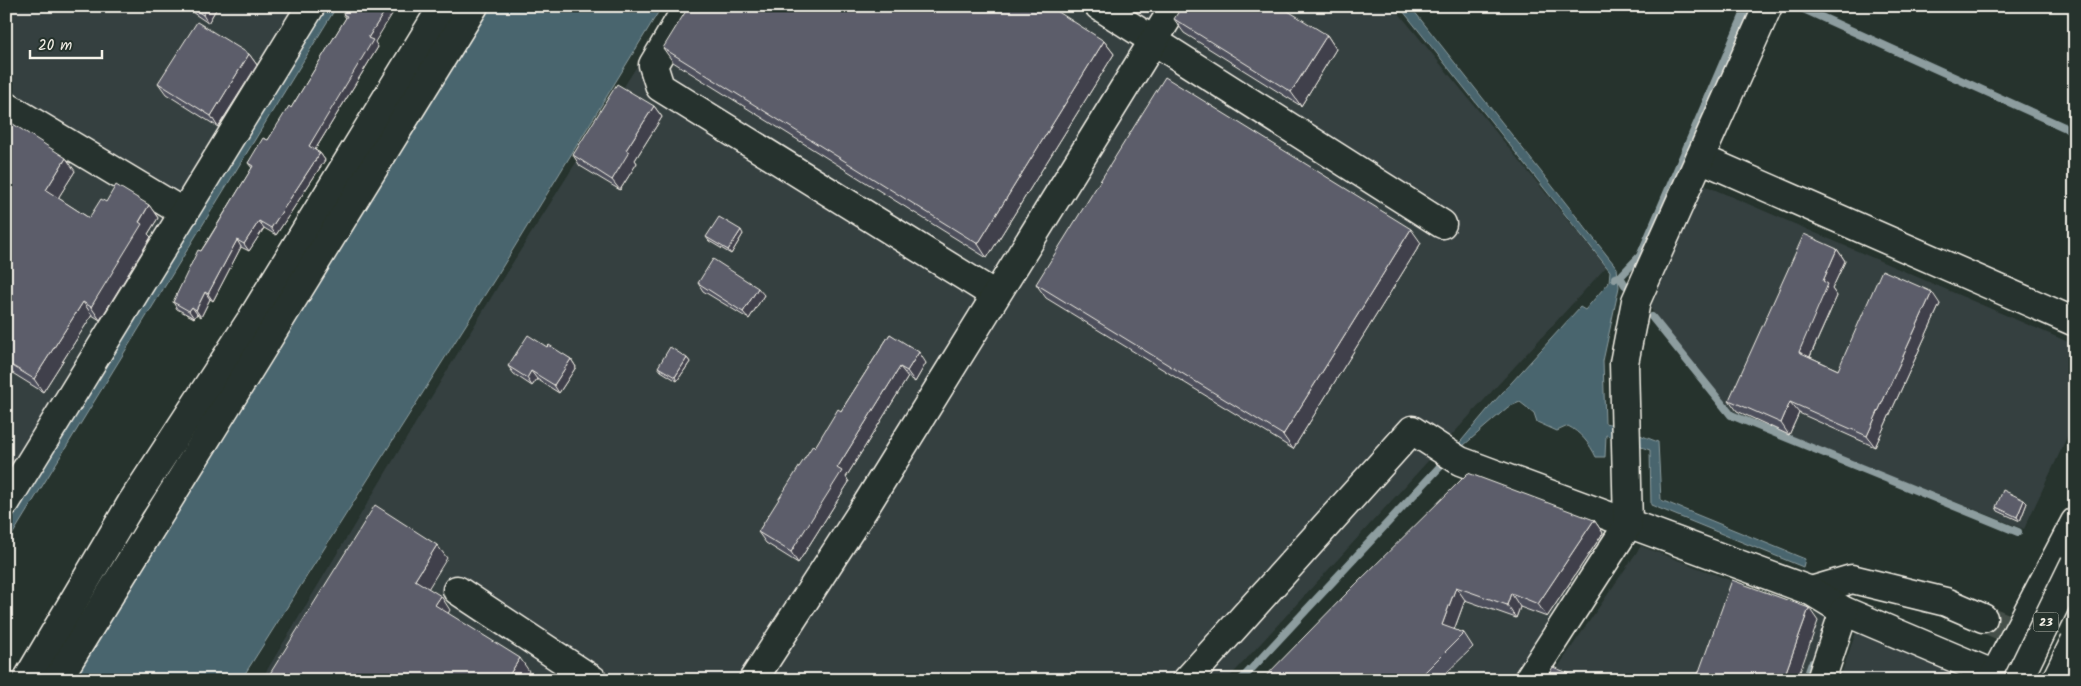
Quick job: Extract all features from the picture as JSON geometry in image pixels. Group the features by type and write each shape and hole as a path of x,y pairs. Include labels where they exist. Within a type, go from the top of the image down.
{"main road":[{"path":"6,502 311,6"},
{"path":"27,680 131,504 251,320 443,6"},
{"path":"56,680 474,6"},
{"path":"688,6 652,65 660,88 995,295"},
{"path":"1099,6 1442,224"},
{"path":"753,680 867,504 1175,6"},
{"path":"1528,680 1628,525 1624,363 1636,301 1768,6"},
{"path":"6,106 184,213"},
{"path":"1700,158 2075,322"},
{"path":"1187,680 1412,430 1449,454 1628,525 1811,591 1844,611 2002,678 2075,522"},
{"name":"23","path":"2002,678 2075,563"},
{"path":"1811,591 1852,579 1946,602 1983,618"},
{"path":"456,590 593,680"},
{"path":"1820,680 1844,611"},
{"name":"23","path":"2056,680 2075,641"}],"shaded area":[{"path":"6,6 297,6 179,197 6,98"},
{"path":"675,6 1393,6 1606,267 1227,680 261,680 503,278"},
{"path":"6,118 163,212 164,222 6,477"},
{"path":"1704,185 2075,345 2075,420 2024,529 1732,413 1650,308"},
{"path":"1472,478 1611,534 1511,680 1275,680"},
{"path":"1641,546 1832,619 1811,680 1549,680"},
{"path":"1856,632 1960,675 1958,680 1839,680"}],"water":[{"path":"325,6 337,6 6,545 6,529"},
{"path":"486,6 662,6 498,274 241,680 73,680"},
{"path":"1399,6 1410,6 1617,268 1619,287 1603,361 1605,423 1658,442 1661,500 1805,559 1803,567 1651,505 1650,450 1606,435 1605,457 1596,457 1588,443 1577,432 1568,426 1557,431 1537,422 1534,413 1520,402 1508,407 1441,465 1493,403 1580,307 1585,310 1609,282 1610,271"}],"building":[{"path":"189,6 208,6 203,15"},
{"path":"347,6 388,6 368,38 373,40 309,146 320,153 271,228 259,221 244,244 237,240 208,294 205,292 196,310 192,307 189,311 173,302 198,250 201,251 207,242 253,166 248,163 263,138 268,140 289,106 291,108 347,16 343,14"},
{"path":"689,6 1049,6 1104,41 978,244 663,48"},
{"path":"1182,6 1280,6 1327,35 1291,92 1174,19"},
{"path":"197,22 249,54 211,116 158,83"},
{"path":"1165,77 1411,229 1283,435 1036,284"},
{"path":"617,84 654,106 626,150 629,152 612,180 573,155"},
{"path":"10,122 66,158 46,190 89,218 101,199 106,202 116,185 149,205 139,222 142,224 91,307 83,302 34,379 6,362 6,128"},
{"path":"719,217 741,230 728,250 706,237"},
{"path":"1804,234 1837,249 1823,281 1828,284 1799,352 1838,370 1882,270 1932,292 1867,436 1790,402 1781,423 1729,400"},
{"path":"713,259 758,288 743,312 698,283"},
{"path":"890,334 919,352 907,371 900,367 837,468 842,471 791,552 758,532 813,445 815,447 838,409 841,411"},
{"path":"528,335 547,347 549,345 571,359 554,385 531,371 527,378 508,366"},
{"path":"670,347 687,358 675,377 658,367"},
{"path":"1468,473 1594,520 1538,604 1511,593 1507,605 1456,587 1442,625 1464,633 1417,680 1262,680 1348,592"},
{"path":"2003,490 2024,500 2017,517 1996,507"},
{"path":"375,505 437,545 415,580 441,596 435,605 520,658 506,680 266,680"},
{"path":"1732,580 1809,608 1783,680 1696,680"},
{"path":"1553,667 1585,680 1545,680"}],"waterway":[{"path":"1797,6 2075,132"},
{"path":"1615,278 1620,277 1640,256 1747,7"},
{"path":"1620,277 1625,285"},
{"path":"1652,317 1731,415 2018,532"},
{"path":"1241,680 1448,458"},
{"path":"1806,680 1812,663"}],"tunnel":[{"path":"1983,618 2075,658"}]}
